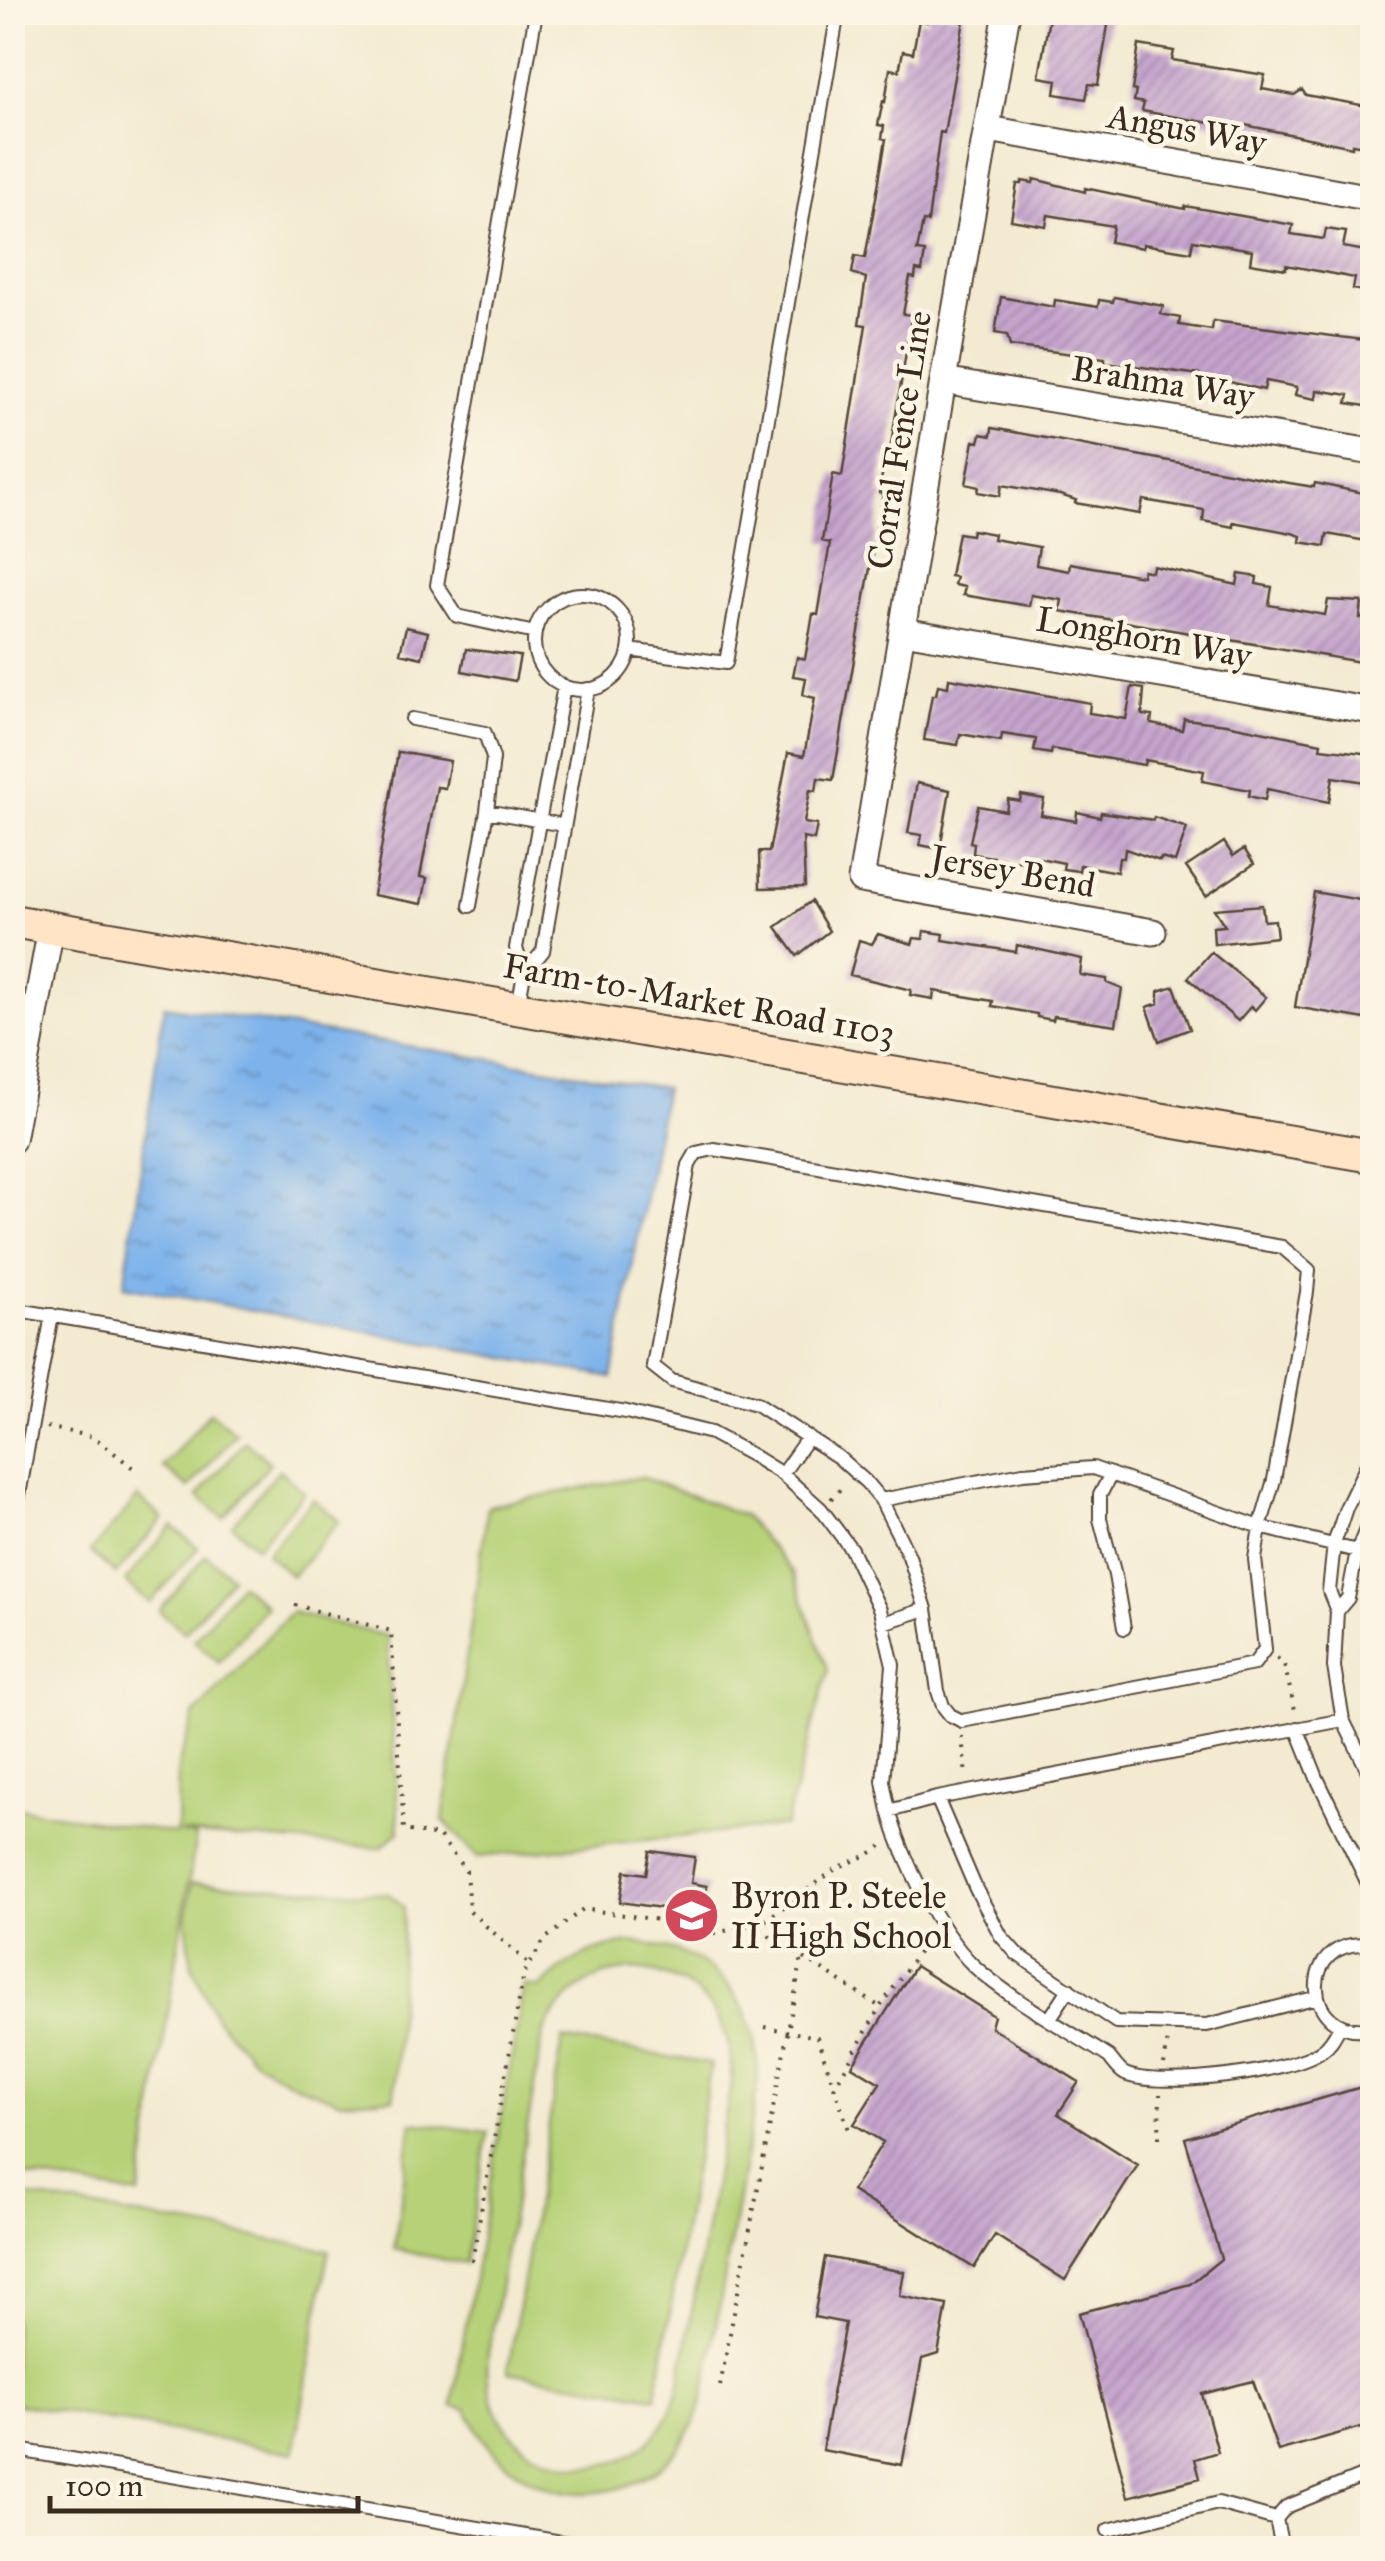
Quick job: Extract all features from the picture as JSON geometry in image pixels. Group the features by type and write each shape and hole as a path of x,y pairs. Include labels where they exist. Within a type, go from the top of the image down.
{"main road":[{"name":"Farm-to-Market Road 1103","path":"12,921 1372,1156"}],"street":[{"name":"Corral Fence Line","path":"861,880 942,380 1007,12"},
{"name":"Angus Way","path":"989,129 1372,198"},
{"name":"Brahma Way","path":"942,380 1372,452"},
{"name":"Longhorn Way","path":"903,630 1372,712"},
{"name":"Jersey Bend","path":"861,880 1153,932"},
{"path":"12,1140 50,928"}],"lane":[{"path":"535,632 457,616 437,585 536,12"},
{"path":"629,650 726,663 838,12"},
{"path":"573,594 590,594 616,608 629,635 629,650 615,676 588,689 564,686 544,672 536,658 535,632 545,611 558,600 573,594"},
{"path":"524,974 516,948 564,686"},
{"path":"517,1008 524,974 543,950 588,689"},
{"path":"412,719 485,733 493,758 470,906"},
{"path":"487,811 563,825"},
{"path":"714,1149 1282,1247 1309,1270 1274,1480 1255,1559 1265,1649 1254,1664 962,1721 950,1716 938,1691 926,1609 910,1556 882,1500 854,1472 756,1404 672,1381 653,1366 689,1166 696,1153 714,1149"},
{"path":"12,1309 626,1412 711,1433 782,1474 821,1509 850,1549 880,1610 894,1664 883,1781 896,1836 944,1927 973,1964 1109,2057 1123,2073 1160,2082 1270,2070 1320,2052 1340,2026"},
{"path":"12,1533 52,1315"},
{"path":"782,1474 808,1437"},
{"path":"1372,1454 1334,1544 1329,1591 1337,1611 1334,1667 1343,1720 1372,1780"},
{"path":"882,1500 1023,1472 1093,1468 1260,1527 1357,1551"},
{"path":"1111,1474 1100,1495 1100,1519 1116,1575 1124,1628"},
{"path":"1337,1611 1348,1598 1357,1551 1372,1515"},
{"path":"883,1623 926,1609"},
{"path":"889,1811 937,1798 1343,1720"},
{"path":"1298,1728 1317,1778 1372,1892"},
{"path":"937,1798 1001,1936 1017,1954 1116,2022 1207,2025 1318,1998"},
{"path":"1372,1944 1357,1943 1331,1953 1317,1977 1318,1998 1328,2016 1340,2026 1354,2030 1372,2028"},
{"path":"1050,2018 1069,1989"},
{"path":"12,2449 598,2548"},
{"path":"1276,2519 1286,2507 1372,2472"},
{"path":"1108,2530 1218,2503 1276,2519"},
{"path":"1276,2519 1282,2548"}],"path":[{"path":"32,1424 94,1437 137,1471"},
{"path":"821,1509 854,1472"},
{"path":"296,1605 391,1632 404,1830 439,1836 466,1871 468,1911 530,1964"},
{"path":"962,1721 962,1752 969,1792"},
{"path":"472,2262 524,1972 545,1939 582,1910 716,1932 763,1922 837,1868 870,1854 896,1836"},
{"path":"750,1924 880,2007"},
{"path":"834,2088 880,2007 929,1935 944,1927"},
{"path":"720,2386 802,1957"},
{"path":"765,2027 817,2037 849,2130"}],"green space":[{"path":"210,1412 236,1433 189,1488 163,1467"},
{"path":"245,1441 270,1463 223,1518 198,1496"},
{"path":"279,1470 304,1492 257,1547 232,1525"},
{"path":"641,1477 743,1515 793,1573 828,1670 785,1826 477,1857 443,1820 488,1506"},
{"path":"138,1497 163,1519 116,1574 90,1552"},
{"path":"313,1499 339,1521 292,1576 266,1554"},
{"path":"172,1526 198,1548 150,1603 125,1582"},
{"path":"206,1555 232,1577 185,1632 159,1611"},
{"path":"240,1584 266,1606 219,1662 194,1640"},
{"path":"291,1612 387,1636 399,1831 381,1848 180,1833 196,1837 139,2195 13,2174 13,1807 177,1834 178,1766 195,1714"},
{"path":"192,1883 388,1894 404,1907 394,2098 340,2101 292,2083 254,2060 216,2019 192,1966 186,1920"},
{"path":"622,1944 665,1948 690,1957 730,1988 752,2032 757,2087 705,2391 688,2433 662,2465 630,2484 594,2493 556,2489 521,2474 490,2448 467,2409 452,2406 524,1985 540,1988 584,1955","holes":["636,1969 658,1973 695,1991 709,2005 727,2040 731,2061 731,2083 679,2387 661,2427 634,2452 602,2465 567,2465 535,2453 508,2430 491,2397 488,2354 543,2035 559,2008 592,1980"]},
{"path":"563,2039 711,2064 656,2397 508,2372"},
{"path":"412,2122 488,2132 465,2264 394,2249"},
{"path":"13,2194 329,2250 294,2453 13,2403"}],"water":[{"path":"164,1006 665,1088 612,1378 124,1286"}],"building":[{"path":"929,12 965,15 944,133 940,132 928,222 923,221 917,251 925,252 922,271 916,270 915,278 910,277 903,314 912,315 833,780 818,778 816,791 810,790 804,823 817,825 814,840 803,838 805,887 760,888 759,852 769,852 788,753 804,756 815,698 803,695 806,678 793,676 797,657 805,659 813,614 818,615 830,543 822,541 833,474 842,476 866,325 859,324 866,278 852,273 855,256 865,258 876,198 886,139 882,138 884,126 878,125 890,69 899,71 903,51 913,53 919,20 927,22"},
{"path":"1050,12 1109,19 1098,85 1089,84 1086,99 1055,94 1057,80 1039,77"},
{"path":"1139,45 1174,51 1172,60 1265,75 1262,89 1294,95 1302,90 1306,95 1372,107 1372,147 1352,147 1245,125 1244,129 1142,111 1144,103 1134,101 1136,91 1132,90"},
{"path":"1034,179 1085,192 1085,188 1185,209 1293,225 1291,234 1324,239 1326,229 1346,232 1343,247 1372,252 1372,293 1353,289 1355,278 1286,265 1286,269 1250,263 1252,250 1193,240 1191,252 1143,244 1143,248 1110,242 1113,226 1048,215 1046,226 1011,220 1017,184 1033,183"},
{"path":"1001,297 1054,307 1055,300 1098,307 1099,300 1113,302 1114,297 1163,306 1161,314 1180,318 1179,325 1212,330 1213,321 1372,341 1366,406 1347,403 1349,395 1317,390 1316,399 1295,395 1297,387 1266,381 1264,390 1200,375 1105,362 1105,358 1010,346 1007,335 995,333"},
{"path":"992,428 1372,495 1372,542 1327,534 1325,546 1300,542 1301,536 1292,533 1233,522 1233,527 1203,521 1204,510 1143,500 1140,514 1002,485 1000,496 978,492 979,487 966,484 974,441 979,442 981,434 991,436"},
{"path":"972,530 994,534 993,539 1039,547 1036,565 1069,571 1070,563 1142,576 1143,570 1152,572 1153,566 1237,585 1239,574 1257,577 1256,584 1272,587 1269,605 1325,615 1328,600 1362,602 1360,618 1372,620 1372,664 1060,611 1062,600 1031,595 1029,606 963,595 965,587 954,585 956,577 950,576 958,533 971,535"},
{"path":"406,627 428,632 422,658 400,653"},
{"path":"466,649 520,656 515,681 462,671"},
{"path":"949,678 1090,703 1089,713 1126,719 1132,687 1144,689 1142,715 1152,716 1151,724 1182,730 1184,719 1226,724 1321,743 1320,748 1372,754 1372,783 1333,777 1329,802 1267,789 1265,800 1249,796 1250,790 1202,781 1204,771 1052,749 1051,754 1034,751 1036,739 1002,734 1001,741 960,734 958,745 924,740 932,695 936,695 938,685 948,687"},
{"path":"398,752 450,761 445,788 437,787 420,877 427,878 422,904 373,895"},
{"path":"917,783 950,790 940,849 920,845 922,835 908,833"},
{"path":"1021,795 1044,799 1041,815 1076,821 1077,812 1100,817 1101,812 1153,820 1154,817 1187,828 1175,862 1125,849 1117,872 1080,865 1079,871 1063,869 1064,863 1034,857 1032,863 973,854 974,843 970,842 978,806 1006,811 1008,799 1020,801"},
{"path":"1224,842 1233,856 1244,849 1254,864 1206,896 1186,867"},
{"path":"1314,892 1372,902 1371,1020 1295,1007"},
{"path":"811,901 829,931 797,956 776,927"},
{"path":"1262,905 1264,921 1275,920 1277,937 1214,944 1213,927 1225,926 1214,909"},
{"path":"924,931 944,934 943,940 1016,952 1017,945 1082,959 1080,975 1107,979 1107,983 1122,989 1116,1025 1054,1016 1053,1020 992,1006 993,1001 934,991 933,999 910,995 911,990 850,975 859,940 872,944 878,934 912,944 914,938 923,939"},
{"path":"1211,952 1266,997 1238,1021 1188,978"},
{"path":"1174,986 1190,1029 1159,1041 1147,1007 1159,1003 1159,991"},
{"path":"650,1851 695,1857 691,1883 707,1886 703,1914 620,1902 625,1871 646,1874"},
{"path":"915,1966 994,2016 991,2027 1079,2082 1058,2114 1138,2165 1065,2280 995,2235 974,2268 852,2191 883,2142 854,2124 880,2083 852,2066"},
{"path":"1372,2084 1372,2424 1278,2451 1253,2381 1202,2394 1218,2452 1195,2459 1200,2478 1128,2497 1079,2313 1190,2284 1221,2259 1185,2138"},
{"path":"825,2257 904,2272 900,2296 947,2305 938,2354 922,2359 902,2465 822,2450 845,2323 814,2317"}],"place":[{"name":"Byron P. Steele II High School","path":"692,1916"}]}
